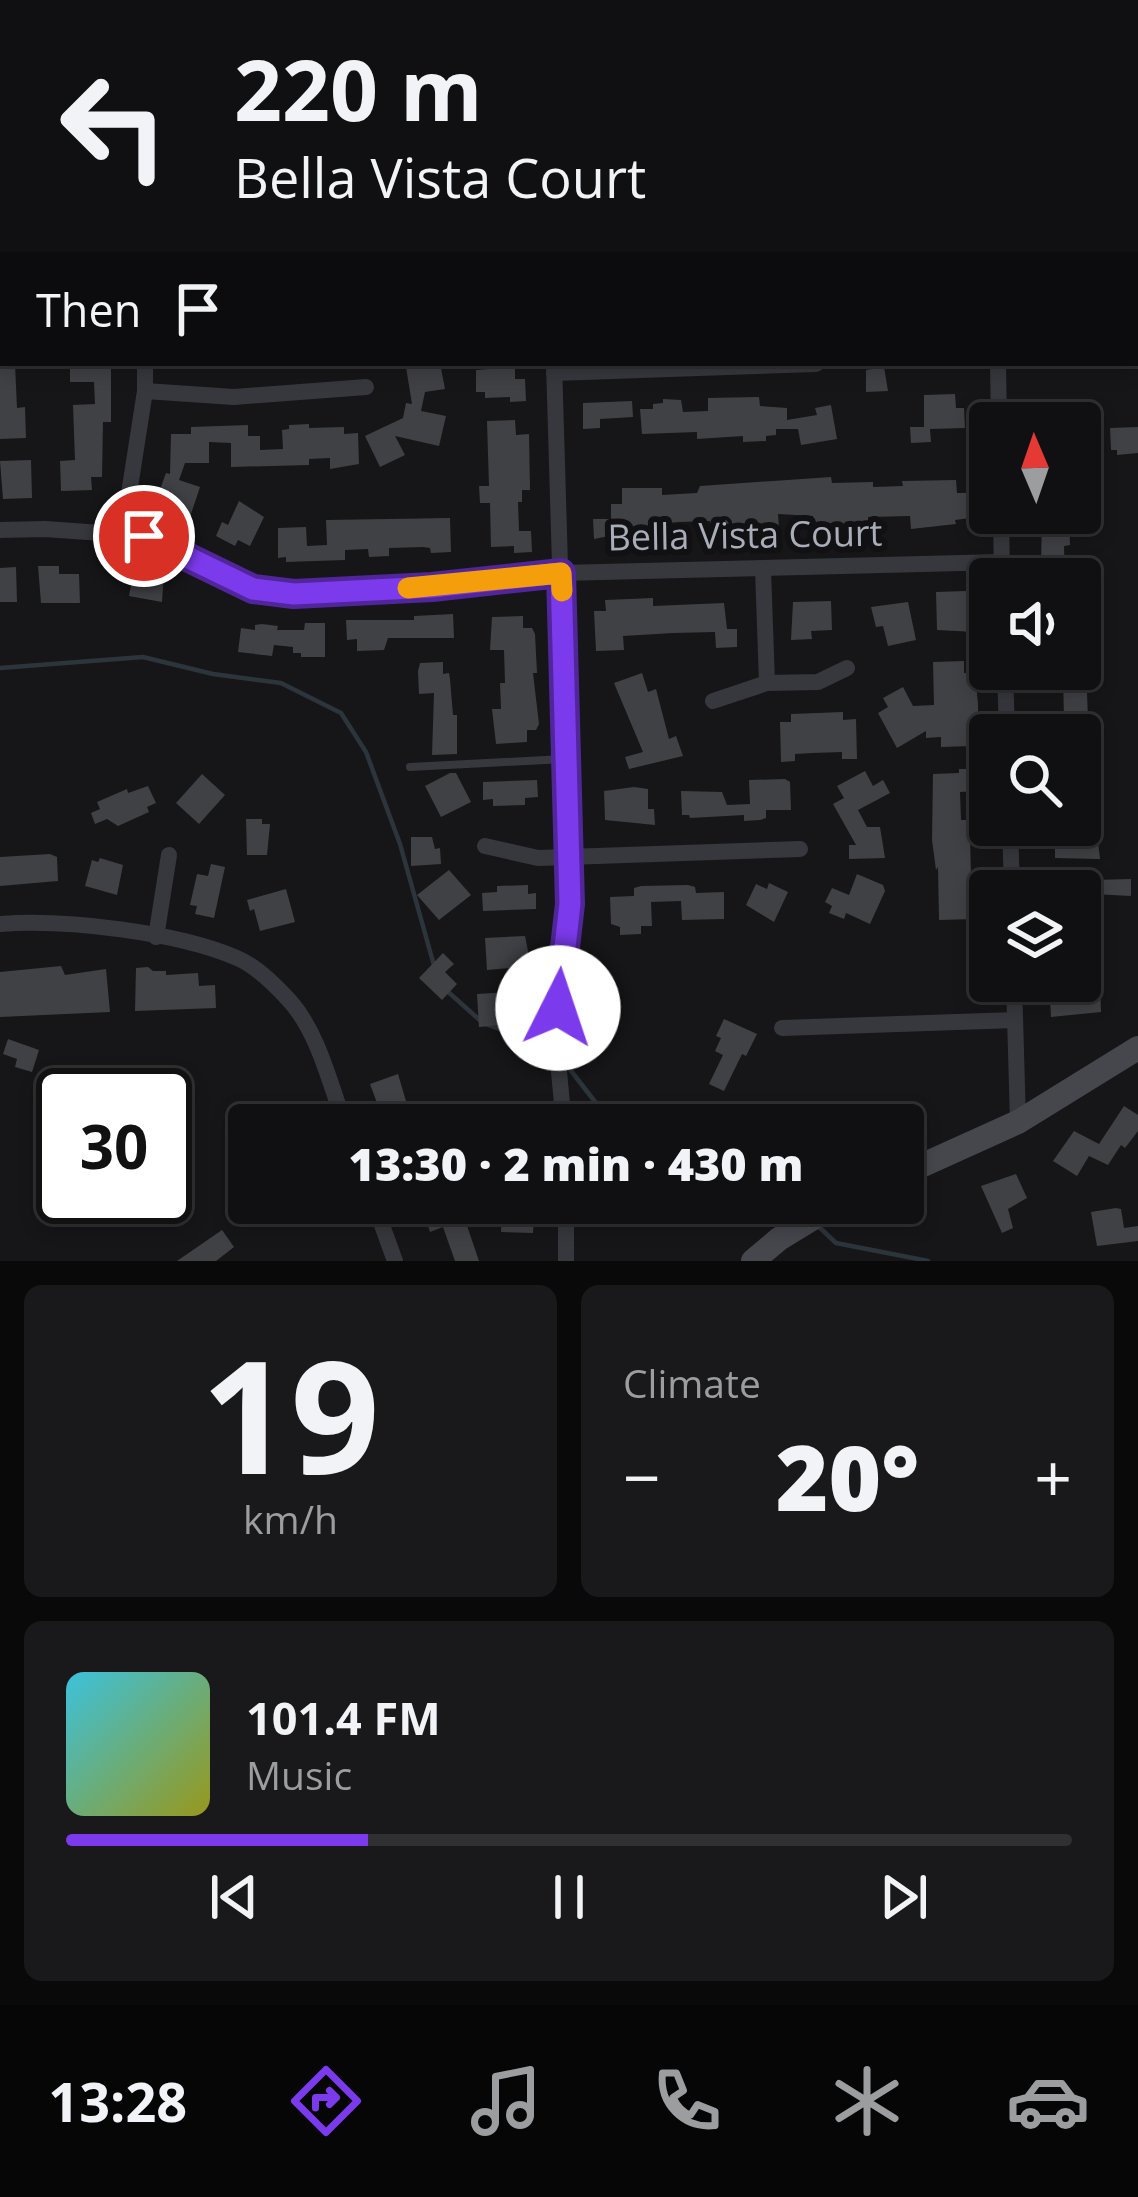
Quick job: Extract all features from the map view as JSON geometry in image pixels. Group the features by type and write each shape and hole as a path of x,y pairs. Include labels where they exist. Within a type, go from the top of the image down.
{"main road":[{"path":"924,1165 1018,1122 1138,1048"},
{"path":"753,1261 801,1224"}],"street":[{"path":"123,532 145,366"},
{"path":"563,1104 558,1008 570,904 554,368 685,366"},
{"path":"998,366 999,402"},
{"path":"145,391 234,397 366,387"},
{"name":"Bella Vista Court","path":"0,530 144,536 253,589 294,594 432,587 561,573 969,570"},
{"path":"763,569 767,683"},
{"path":"713,700 767,683 818,682 847,668"},
{"path":"485,846 538,858 800,849"},
{"path":"156,937 169,855"},
{"path":"0,924 30,922 156,937 194,943 243,960 290,1000 316,1046 337,1104"},
{"path":"1015,1002 1018,1122"},
{"path":"782,1028 1016,1020"},
{"path":"382,1224 395,1261"},
{"path":"566,1224 566,1261"}],"lane":[{"path":"410,766 567,759"}],"building":[{"path":"0,366 15,366 17,408 25,407 26,438 0,439"},
{"path":"70,366 111,366 111,422 103,422 102,477 91,477 92,490 61,491 60,461 75,460 73,405 95,404 94,382 70,382"},
{"path":"441,366 445,389 425,392 421,411 446,416 439,446 395,436 405,455 380,467 365,436 403,418 406,403 412,404 406,367"},
{"path":"515,367 515,379 525,379 526,401 485,398 485,392 476,392 476,370"},
{"path":"884,367 888,391 866,392 866,370"},
{"path":"955,394 956,408 964,408 965,428 930,429 931,442 911,443 910,427 924,427 924,395"},
{"path":"759,397 760,406 787,408 787,420 817,415 815,408 831,405 837,439 801,445 798,429 776,429 776,435 766,436 766,441 743,442 743,436 697,439 697,432 642,434 640,409 653,409 663,399 681,400 683,412 708,411 708,398"},
{"path":"632,401 633,417 600,419 600,428 583,429 583,403"},
{"path":"515,420 516,435 529,434 530,490 522,490 522,502 518,502 519,531 531,531 532,552 514,553 514,546 491,547 490,503 480,503 479,486 489,486 487,421"},
{"path":"309,424 309,428 344,427 344,434 358,433 359,464 330,469 330,458 309,459 309,465 231,467 231,443 209,442 209,463 185,463 179,480 200,487 188,523 161,515 167,495 159,492 166,473 170,474 171,434 191,434 191,427 248,425 248,436 260,436 260,450 283,449 282,430"},
{"path":"1138,427 1138,453 1117,455 1117,450 1111,450 1110,428"},
{"path":"31,460 32,498 3,499 0,461"},
{"path":"831,477 832,483 873,482 873,487 956,480 957,493 969,493 969,518 911,529 910,516 868,517 868,530 813,531 813,516 778,514 779,529 730,526 730,534 710,535 710,521 679,522 667,523 667,536 594,539 593,519 611,519 611,504 622,504 622,488 662,488 662,495 697,493 700,486"},
{"path":"239,501 264,517 250,546 238,540 235,546 216,536 222,522 228,525"},
{"path":"450,518 451,552 389,548 389,556 369,557 368,549 345,550 345,560 286,562 286,557 278,558 278,528 306,527 307,546 327,545 326,520"},
{"path":"1042,534 1070,534 1064,558 1041,558"},
{"path":"38,566 59,566 59,574 79,574 80,603 41,603"},
{"path":"16,567 17,602 0,602 0,568"},
{"path":"134,568 164,573 162,602 129,596"},
{"path":"966,591 969,632 937,630 936,592"},
{"path":"653,598 653,606 724,603 727,629 737,629 737,647 716,648 715,632 673,633 623,636 624,650 596,651 594,611 606,611 605,600"},
{"path":"831,601 832,630 811,631 812,639 791,640 793,602"},
{"path":"908,602 916,640 888,646 871,607"},
{"path":"453,614 454,638 388,638 384,650 357,651 357,639 347,640 346,620 414,620 414,616"},
{"path":"523,616 523,628 532,628 535,634 537,673 533,673 539,724 536,730 527,730 527,742 496,744 492,709 501,709 504,650 490,650 492,617"},
{"path":"305,623 325,623 325,657 301,657 293,653 293,647 274,645 272,656 238,652 241,628 255,630 255,625 262,624 278,626 277,630 304,630"},
{"path":"964,661 969,690 977,690 978,714 969,714 969,746 941,747 941,737 926,738 926,731 897,748 878,713 888,707 883,698 903,687 913,706 934,705 933,662"},
{"path":"443,662 443,674 449,673 453,715 457,715 457,754 432,755 434,693 419,694 418,671 420,663"},
{"path":"642,673 648,692 656,689 669,739 676,736 683,756 629,769 625,757 643,752 614,683"},
{"path":"1063,690 1092,690 1087,692 1088,714 1064,714"},
{"path":"843,712 843,720 856,719 857,759 842,759 842,752 813,753 795,754 795,761 781,762 780,722 791,722 791,714"},
{"path":"959,769 969,769 969,791 960,792 961,820 969,820 969,919 939,920 938,867 936,870 932,840 933,774 959,773"},
{"path":"865,771 873,786 883,780 890,793 858,810 867,827 880,827 885,858 849,859 849,845 856,845 833,804 844,798 837,786"},
{"path":"456,773 471,802 441,817 425,786"},
{"path":"202,774 225,795 199,824 176,803"},
{"path":"537,780 538,797 525,798 525,805 493,806 493,799 483,800 483,782"},
{"path":"749,780 790,782 791,810 766,810 766,818 744,821 744,815 682,815 681,791 722,792 727,805 750,804"},
{"path":"148,786 156,803 147,807 149,812 118,826 107,819 95,824 91,813 100,809 97,802"},
{"path":"648,789 648,809 654,809 655,825 605,820 604,791"},
{"path":"246,819 270,824 267,855 247,855"},
{"path":"411,837 432,837 435,849 440,848 441,864 411,866"},
{"path":"1055,846 1099,846 1100,859 1055,858"},
{"path":"0,857 57,857 58,881 0,886"},
{"path":"92,860 123,865 117,895 85,886"},
{"path":"211,864 225,867 214,918 195,914 197,906 190,905 197,874 208,876"},
{"path":"449,870 471,895 439,920 417,895"},
{"path":"857,874 883,885 885,891 870,924 846,913 844,919 829,913 832,906 825,902 832,888 849,895"},
{"path":"1131,879 1131,896 1101,894 1101,880"},
{"path":"769,883 788,892 774,922 746,905 756,884 767,889"},
{"path":"528,885 528,894 536,893 536,909 483,911 482,893 497,892 497,886"},
{"path":"688,885 696,893 724,892 724,919 682,920 681,901 651,902 652,926 641,926 641,934 620,935 620,927 611,924 610,897 634,896 634,888 641,886"},
{"path":"286,889 295,922 260,931 247,900"},
{"path":"525,936 531,966 487,970 485,938"},
{"path":"443,953 454,964 445,972 457,984 442,1000 419,978"},
{"path":"61,966 65,975 106,969 110,1012 0,1017 0,972"},
{"path":"136,968 166,971 166,975 198,973 199,986 215,985 216,1008 135,1011"},
{"path":"512,992 513,1007 501,1008 502,1025 479,1027 477,994"},
{"path":"1050,1002 1101,1002 1101,1012 1051,1017"},
{"path":"724,1019 757,1034 724,1091 709,1084 723,1055 715,1051"},
{"path":"8,1039 39,1050 32,1072 15,1067 17,1059 3,1054"},
{"path":"398,1074 407,1104 378,1104 370,1084"},
{"path":"1124,1106 1138,1115 1138,1131 1108,1165 1089,1156 1077,1176 1053,1161 1074,1131 1099,1144"},
{"path":"1016,1174 1027,1198 1008,1209 1013,1228 1002,1233 981,1186"},
{"path":"1121,1209 1124,1228 1138,1226 1138,1241 1097,1246 1091,1212"},
{"path":"428,1224 466,1224 479,1261 455,1261 443,1227 430,1232"},
{"path":"501,1224 534,1224 533,1233 501,1232"},
{"path":"222,1230 234,1247 216,1261 177,1261"}],"waterway":[{"path":"0,668 143,657 213,674 281,683 341,713 366,752 400,844 435,969"},
{"path":"446,990 483,1023 555,1049"},
{"path":"565,1063 597,1104"},
{"path":"817,1225 836,1243 928,1261"}],"slow traffic":[{"path":"408,588 561,573 562,591"}],"route":[{"path":"144,536 253,589 294,594 432,587 561,573 570,904 558,1008"}]}
